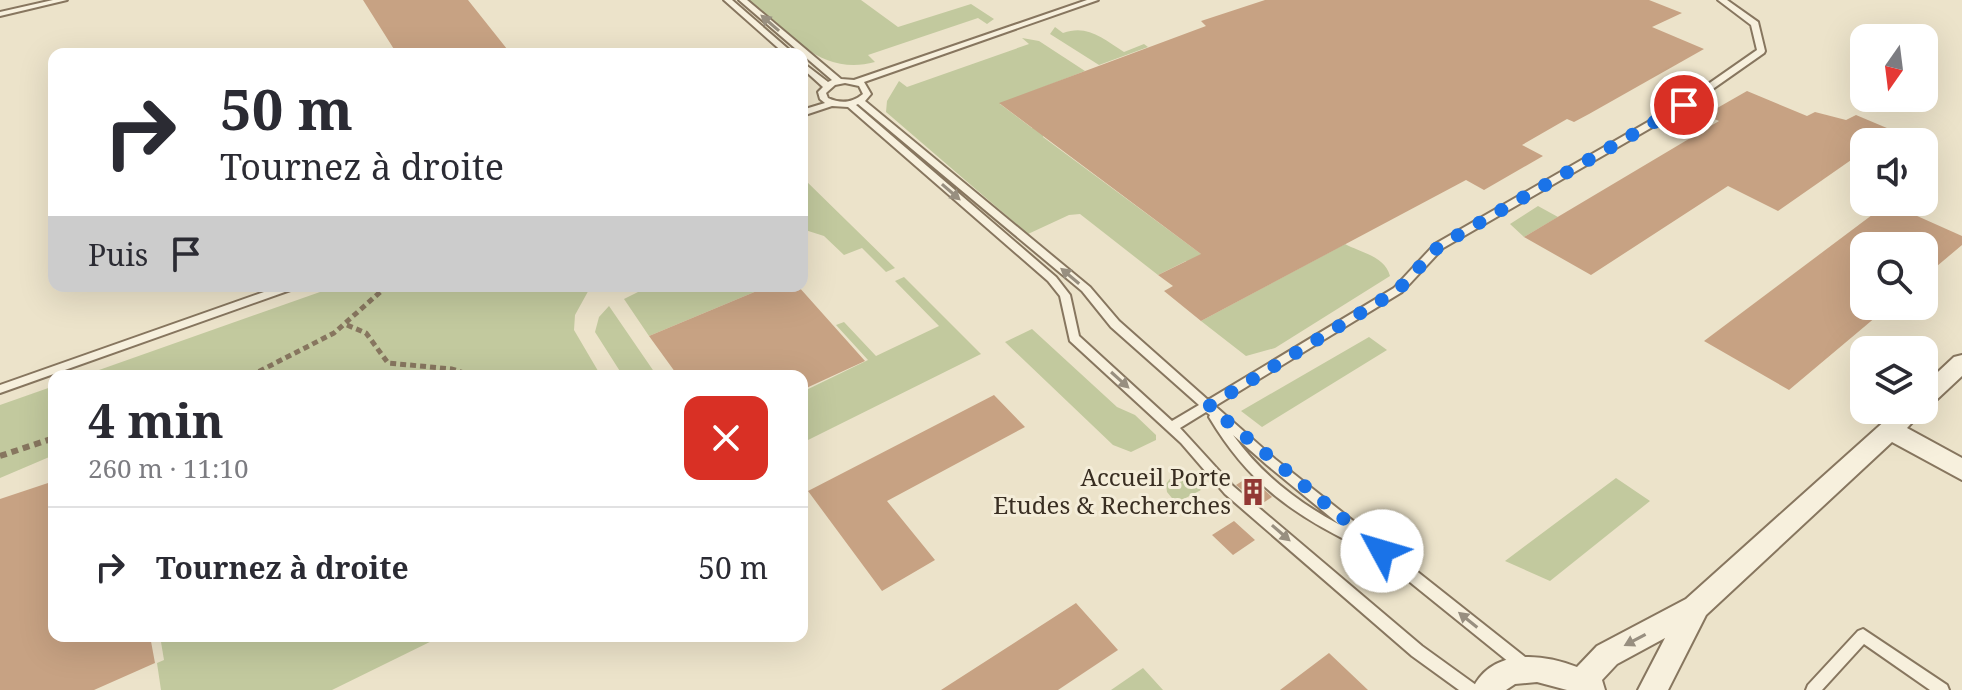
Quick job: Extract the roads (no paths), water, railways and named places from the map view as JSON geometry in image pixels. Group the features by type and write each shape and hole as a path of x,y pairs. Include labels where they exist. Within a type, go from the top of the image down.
{"street":[{"path":"1938,385 1962,363"},
{"path":"1487,690 1508,673 1529,669 1563,674 1588,686 1607,655 1696,607 1897,424"},
{"path":"1890,430 1962,470"},
{"path":"1653,690 1696,607"}],"lane":[{"path":"0,14 63,0"},
{"path":"728,0 783,48"},
{"path":"743,0 799,48"},
{"path":"832,103 822,96 827,86 856,82 1094,0"},
{"path":"1172,427 1398,290 1439,246 1684,105 1761,51 1755,24 1722,0"},
{"path":"808,56 839,82"},
{"path":"808,69 827,86"},
{"path":"855,103 867,90 856,82"},
{"path":"808,111 832,103 855,103 1086,289 1115,324 1209,406 1529,669"},
{"path":"855,103 1052,279 1065,295 1074,338 1172,427 1229,490 1417,651 1471,690"},
{"path":"54,370 275,292"},
{"path":"0,389 48,372"},
{"path":"1209,406 1231,445 1277,494 1327,526 1382,551"},
{"path":"1813,690 1863,635 1942,690"}],"place":[{"name":"Accueil Porte Etudes & Recherches","path":"1253,492"}]}
